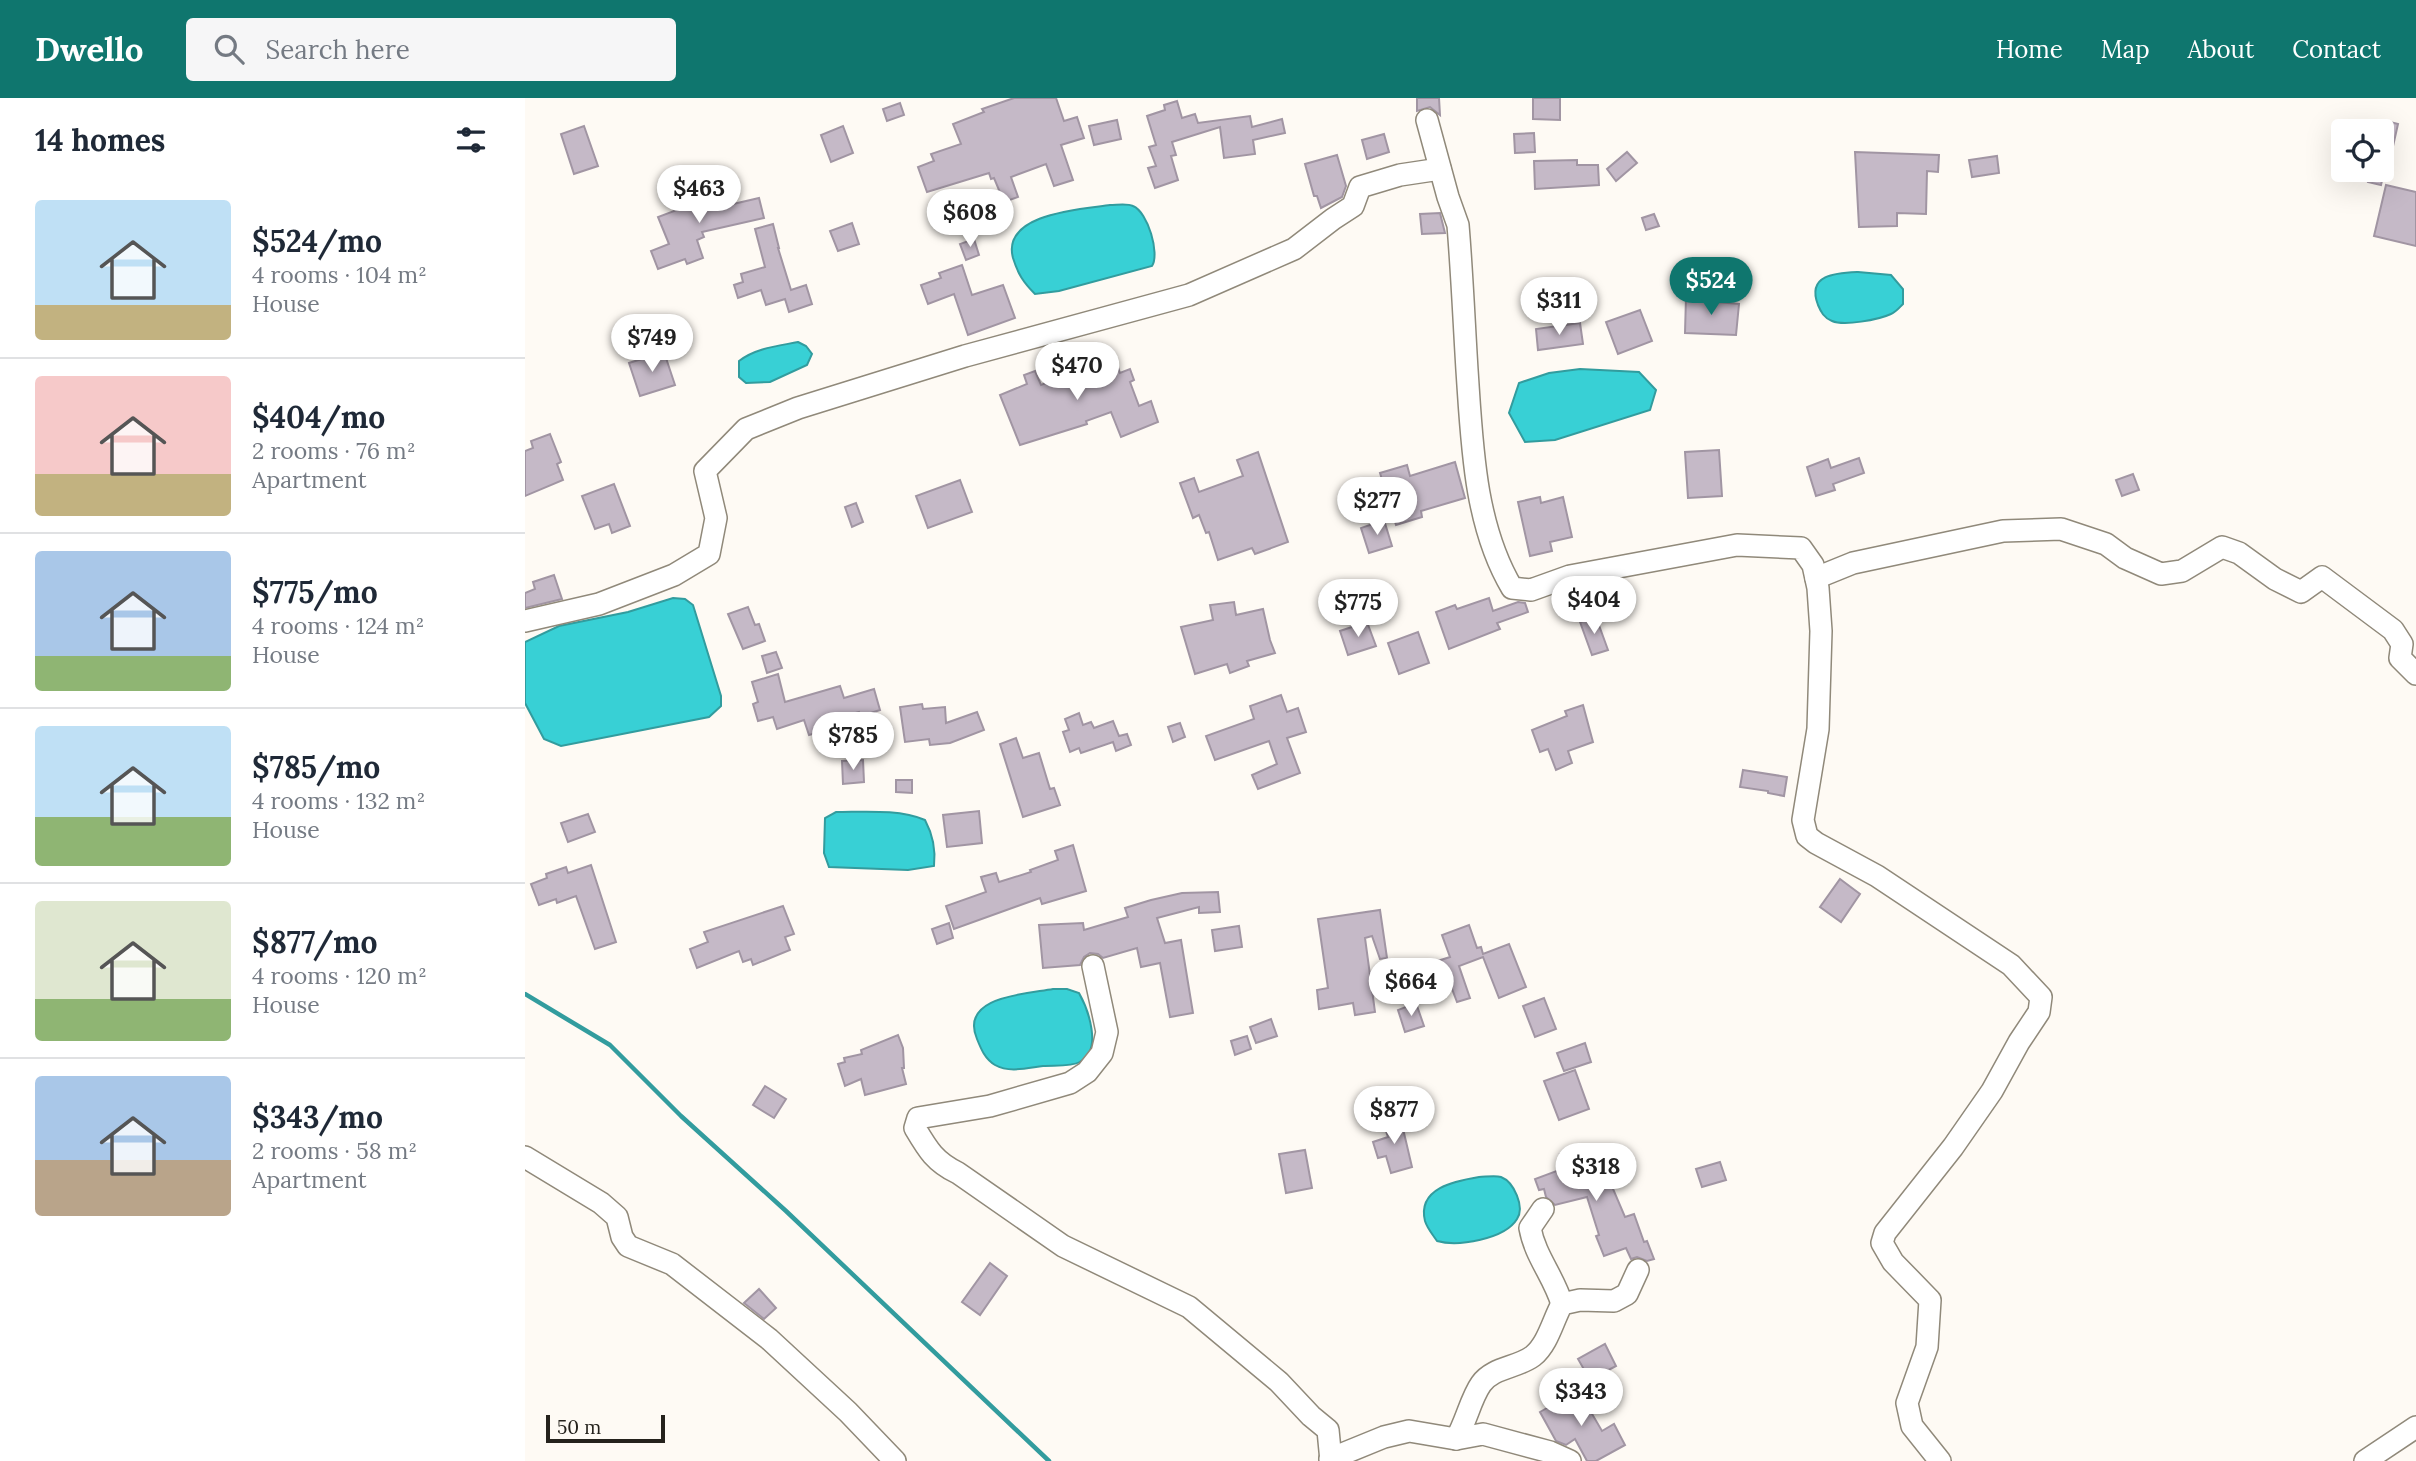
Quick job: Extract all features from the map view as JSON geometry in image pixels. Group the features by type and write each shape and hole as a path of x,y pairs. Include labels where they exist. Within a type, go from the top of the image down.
{"street":[{"path":"1427,120 1458,225 1473,451 1488,537 1499,566 1512,589 1531,590 1570,576 1737,545 1801,548 1813,565 1822,631 1818,729 1803,820 1807,836 1816,844 1877,876 2011,965 2041,997 2039,1012 1992,1091 1885,1233 1882,1243 1893,1262 1930,1300 1927,1347 1907,1403 1912,1426 1940,1461"},
{"path":"525,621 599,604 674,575 709,554 716,518 705,471 746,429 797,408 965,356 1189,295 1294,249 1353,206 1360,187 1400,175 1440,169"},
{"path":"1816,578 1853,563 2003,531 2061,529 2106,544 2125,558 2161,574 2182,571 2222,547 2239,553 2275,579 2301,592 2322,577 2393,630 2402,644 2400,659 2416,674"},
{"path":"1093,966 1107,1032 1103,1053 1087,1072 1070,1083 990,1106 918,1118 915,1128 941,1165 958,1173 1063,1246 1189,1307 1279,1382 1328,1430 1330,1460 1384,1437 1409,1431 1456,1439 1483,1434 1551,1452 1570,1461"},
{"path":"525,1157 601,1203 617,1217 622,1237 628,1245 672,1264 769,1339 838,1402 895,1461"},
{"path":"1456,1439 1481,1385 1493,1373 1534,1356 1548,1336 1562,1304 1532,1242 1529,1228 1543,1209"},
{"path":"1562,1304 1580,1300 1614,1301 1627,1294 1637,1270"},
{"path":"2365,1461 2416,1427"}],"water":[{"path":"1110,205 1131,205 1143,216 1148,224 1155,252 1152,266 1059,291 1035,294 1021,278 1013,258 1013,243 1019,231 1047,216"},
{"path":"1858,272 1891,275 1903,289 1903,304 1893,313 1870,320 1844,323 1829,320 1818,305 1816,287 1826,277"},
{"path":"798,342 806,346 812,354 807,365 770,382 746,383 739,377 739,361 767,348"},
{"path":"1580,369 1639,372 1656,390 1650,410 1555,440 1525,442 1509,413 1519,383 1549,373"},
{"path":"673,598 685,599 693,605 721,696 721,706 709,717 561,746 544,739 525,703 525,642 559,626 628,612"},
{"path":"836,812 893,813 925,820 933,842 934,866 908,870 829,867 824,853 825,818"},
{"path":"1053,989 1067,989 1079,993 1083,1000 1092,1039 1087,1056 1072,1065 1018,1069 1006,1069 992,1063 977,1039 974,1025 977,1014 998,1000"},
{"path":"1499,1176 1510,1184 1519,1202 1517,1219 1502,1232 1480,1240 1457,1243 1437,1241 1425,1221 1427,1201 1440,1188 1479,1177"}],"building":[{"path":"1014,98 1056,98 1064,121 1077,117 1084,138 1061,145 1073,180 1054,186 1046,164 1011,177 1018,197 1004,202 994,178 991,179 989,173 927,192 918,167 934,161 931,154 961,144 953,124 984,112 982,109"},
{"path":"1417,98 1439,98 1440,115 1430,107 1417,111"},
{"path":"1533,98 1560,98 1560,120 1533,119"},
{"path":"1177,101 1182,118 1195,114 1198,123 1250,116 1252,127 1282,119 1285,133 1253,140 1255,154 1224,158 1220,127 1172,142 1176,155 1171,156 1178,180 1155,188 1148,168 1156,166 1149,147 1156,145 1147,116 1165,110 1164,105"},
{"path":"900,103 904,115 887,121 883,109"},
{"path":"1117,120 1121,139 1094,145 1089,126"},
{"path":"2394,123 2398,124 2394,142"},
{"path":"584,126 598,166 574,174 561,134"},
{"path":"843,126 853,153 831,162 821,135"},
{"path":"1534,133 1535,152 1515,153 1514,134"},
{"path":"1384,134 1389,152 1367,159 1362,140"},
{"path":"1627,152 1637,163 1616,181 1607,169"},
{"path":"1855,152 1939,155 1938,172 1927,171 1926,214 1897,213 1897,226 1859,227"},
{"path":"1337,155 1346,186 1342,197 1321,208 1317,196 1314,196 1305,164"},
{"path":"1997,156 1999,173 1972,177 1969,160"},
{"path":"1577,160 1577,165 1598,165 1599,185 1535,189 1534,161"},
{"path":"2386,185 2416,192 2416,246 2374,236"},
{"path":"709,189 716,208 759,198 764,218 702,232 704,237 697,240 703,258 687,264 685,259 658,269 651,251 669,244 658,217 677,210 674,201"},
{"path":"1440,213 1445,233 1422,234 1420,214"},
{"path":"1654,214 1659,226 1646,230 1642,218"},
{"path":"852,223 859,244 838,251 830,231"},
{"path":"773,224 791,290 806,285 812,304 789,312 785,299 766,305 761,290 738,298 734,285 743,282 741,274 765,267 755,229"},
{"path":"974,239 979,255 966,260 960,244"},
{"path":"962,265 972,295 1003,285 1015,318 968,335 954,294 928,304 921,285 941,278 939,273"},
{"path":"1706,296 1707,301 1739,304 1736,335 1685,333 1686,297"},
{"path":"1640,310 1652,341 1618,354 1606,322"},
{"path":"1580,323 1583,344 1538,350 1536,329"},
{"path":"1112,350 1120,373 1130,369 1134,380 1130,382 1139,406 1151,401 1158,422 1121,437 1111,412 1086,421 1087,424 1020,445 1000,395 1027,384 1024,375 1035,371 1041,385 1089,367 1086,359"},
{"path":"664,352 675,385 640,396 629,363"},
{"path":"550,434 561,462 557,464 563,480 525,496 525,451 533,448 531,441"},
{"path":"1719,450 1722,496 1688,498 1685,452"},
{"path":"1258,452 1288,542 1255,554 1252,548 1218,560 1209,532 1206,533 1199,515 1193,518 1180,483 1194,478 1199,492 1243,476 1237,460"},
{"path":"1859,458 1864,473 1833,484 1835,490 1816,496 1807,467 1828,459 1831,468"},
{"path":"1455,462 1465,498 1421,511 1422,517 1396,525 1380,473 1407,465 1410,476"},
{"path":"2133,474 2139,490 2122,496 2116,480"},
{"path":"960,480 972,512 928,528 916,496"},
{"path":"614,484 630,526 612,533 609,524 595,529 582,496"},
{"path":"1540,497 1541,503 1563,497 1572,537 1550,542 1552,551 1530,556 1518,502"},
{"path":"856,503 863,522 852,527 845,507"},
{"path":"1384,520 1392,546 1369,553 1361,528"},
{"path":"554,575 562,599 525,608 525,593 535,589 533,582"},
{"path":"1489,598 1493,611 1518,602 1525,603 1528,612 1497,623 1500,629 1449,649 1436,612 1455,605 1457,609"},
{"path":"1234,602 1236,615 1263,609 1275,653 1247,661 1249,666 1230,673 1227,664 1195,674 1181,627 1213,620 1210,605"},
{"path":"748,607 755,625 759,624 765,641 743,649 728,614"},
{"path":"1596,617 1608,650 1592,655 1580,622"},
{"path":"1367,622 1376,646 1348,655 1340,631"},
{"path":"1418,632 1429,663 1399,674 1388,643"},
{"path":"776,652 782,668 767,673 762,656"},
{"path":"778,674 785,702 840,686 844,698 874,689 880,710 861,716 859,712 828,721 830,729 809,735 804,720 777,729 773,717 758,721 753,704 758,702 752,682"},
{"path":"1281,695 1287,712 1298,708 1306,732 1287,738 1300,773 1258,789 1252,775 1277,764 1269,741 1215,760 1206,736 1254,719 1250,706"},
{"path":"922,704 923,709 945,707 946,723 977,712 984,730 950,743 930,745 929,739 905,742 900,707"},
{"path":"1583,705 1593,742 1568,751 1572,763 1556,770 1548,749 1540,752 1532,730 1567,716 1565,711"},
{"path":"1079,713 1083,725 1091,722 1094,728 1113,721 1119,736 1127,734 1131,745 1116,751 1113,742 1081,753 1079,748 1070,752 1063,732 1069,730 1065,719"},
{"path":"1180,723 1185,737 1173,742 1168,727"},
{"path":"1016,738 1023,758 1039,753 1050,789 1054,788 1060,805 1023,817 1000,744"},
{"path":"863,760 864,782 843,784 842,761"},
{"path":"1743,770 1787,777 1784,796 1740,787"},
{"path":"896,780 912,780 912,793 896,792"},
{"path":"979,811 982,843 947,847 943,815"},
{"path":"588,814 595,832 568,842 561,823"},
{"path":"1073,845 1086,891 1042,904 1040,898 954,929 946,906 986,892 981,877 996,873 999,882 1031,872 1030,870 1058,860 1055,851"},
{"path":"591,865 616,942 595,949 576,896 557,903 556,899 539,905 531,884 547,878 546,874 566,867 568,873"},
{"path":"1840,879 1860,894 1841,922 1820,907"},
{"path":"1218,892 1220,912 1199,913 1199,907 1157,918 1165,943 1181,940 1193,1013 1170,1017 1160,963 1141,967 1137,948 1103,958 1090,953 1080,965 1043,968 1039,925 1083,923 1084,930 1128,917 1125,908 1151,900 1182,893"},
{"path":"783,906 794,934 785,937 790,950 753,965 751,959 743,962 739,951 697,968 690,949 708,942 704,932"},
{"path":"1380,910 1387,958 1380,959 1372,936 1365,938 1375,1012 1355,1015 1353,1003 1319,1009 1317,990 1328,988 1318,919"},
{"path":"949,923 953,938 937,944 932,929"},
{"path":"1469,925 1477,948 1481,947 1483,954 1509,944 1526,987 1499,998 1483,957 1459,966 1470,998 1457,1002 1449,981 1404,996 1397,974 1450,957 1442,935"},
{"path":"1239,926 1242,947 1215,951 1212,930"},
{"path":"1544,998 1556,1029 1535,1037 1523,1006"},
{"path":"1416,1003 1424,1026 1405,1032 1398,1010"},
{"path":"1271,1019 1277,1036 1256,1043 1250,1027"},
{"path":"898,1035 903,1048 902,1068 906,1084 865,1095 861,1079 845,1086 838,1064 845,1062 844,1058 862,1054 861,1050"},
{"path":"1247,1036 1251,1049 1235,1055 1231,1041"},
{"path":"1585,1043 1591,1062 1564,1071 1557,1053"},
{"path":"1575,1070 1589,1109 1559,1120 1544,1081"},
{"path":"765,1086 786,1099 774,1118 753,1105"},
{"path":"1400,1116 1412,1167 1391,1173 1386,1156 1378,1158 1373,1142 1388,1137 1383,1122"},
{"path":"1583,1146 1589,1164 1600,1162 1603,1171 1605,1170 1625,1217 1634,1214 1644,1242 1647,1241 1654,1259 1631,1259 1626,1248 1604,1256 1596,1236 1599,1235 1587,1197 1555,1205 1546,1197 1544,1189 1539,1190 1535,1179 1565,1168 1560,1154"},
{"path":"1305,1150 1312,1188 1286,1193 1279,1154"},
{"path":"1720,1162 1726,1180 1702,1187 1696,1169"},
{"path":"990,1263 1007,1276 980,1315 962,1302"},
{"path":"759,1289 776,1308 764,1319 744,1303"},
{"path":"1605,1344 1616,1366 1590,1380 1578,1359"},
{"path":"1578,1390 1602,1431 1614,1424 1625,1445 1596,1461 1587,1461 1575,1439 1566,1445 1556,1441 1540,1412"}],"waterway":[{"path":"525,994 610,1045 681,1116 786,1211 1049,1461"}]}
